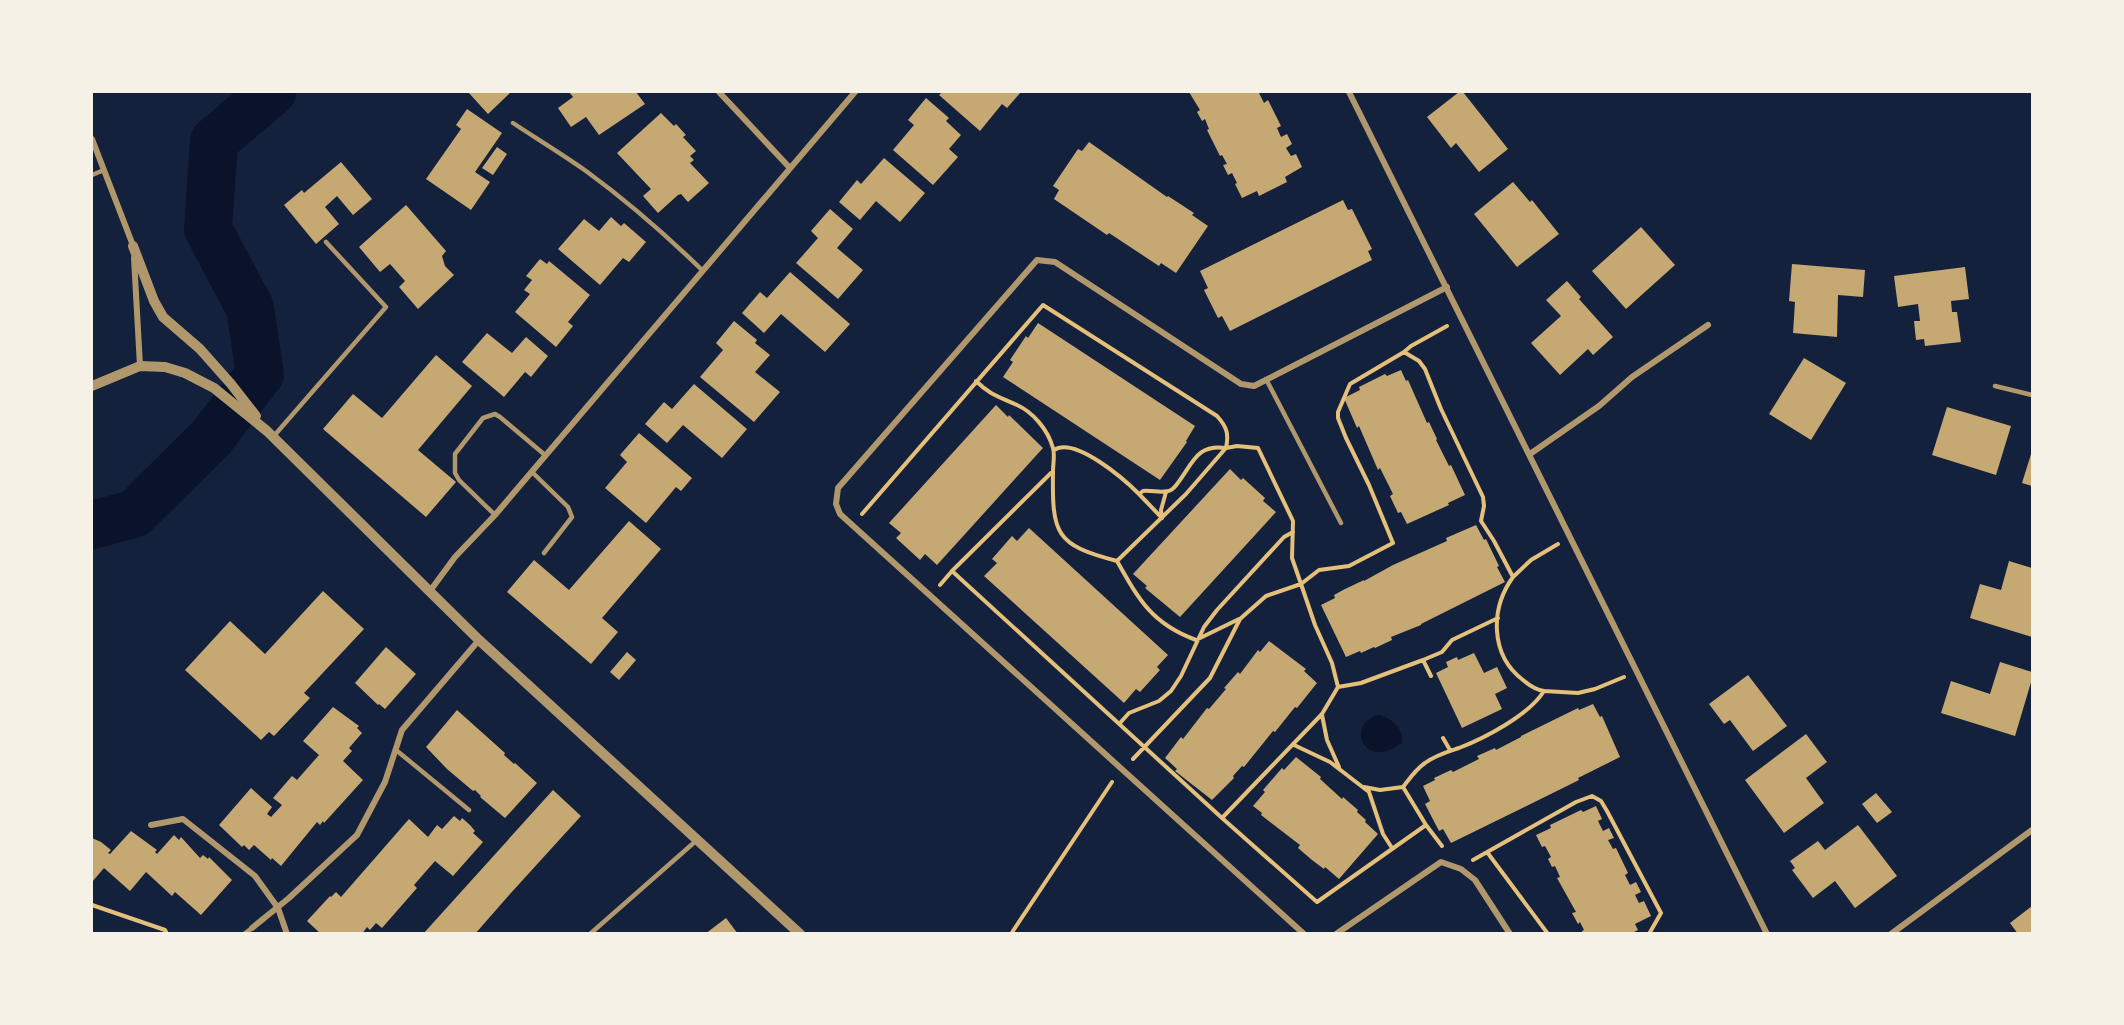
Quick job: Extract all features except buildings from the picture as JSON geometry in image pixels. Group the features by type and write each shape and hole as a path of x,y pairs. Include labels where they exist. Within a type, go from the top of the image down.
{"street":[{"path":"719,92 789,167"},
{"path":"430,591 455,557 532,472 855,92"},
{"path":"1349,92 1767,933"},
{"path":"92,139 154,301 163,317 200,349 270,434"},
{"path":"134,246 140,366"},
{"path":"1304,933 840,514 836,504 838,488 1037,260 1055,262 1241,384 1254,386 1447,286"},
{"path":"1530,454 1599,406 1632,377 1708,325"},
{"path":"92,386 140,366 165,367 185,373 214,388 270,434 479,640 800,933"},
{"path":"252,928 278,908 357,835 385,782 402,730 479,640"},
{"path":"151,825 183,819 255,876 278,908 287,933"},
{"path":"1891,933 2032,830"},
{"path":"1336,933 1441,862 1461,869 1475,880 1510,933"}],"lane":[{"path":"513,123 581,168 618,196 656,227 702,270"},
{"path":"92,175 104,170"},
{"path":"270,434 386,307 326,242"},
{"path":"1266,379 1341,523"},
{"path":"1995,386 2032,395"},
{"path":"495,515 459,480 455,473 454,454 483,418 495,414 545,455"},
{"path":"532,472 568,507 572,517 544,553"},
{"path":"396,750 469,810"},
{"path":"590,933 697,840"},
{"path":"244,933 252,928"}],"path":[{"path":"870,522 862,514 1043,305 1217,416 1229,434 1226,448 1162,518 1117,561"},
{"path":"1196,640 1240,619 1266,596 1301,584 1319,570 1349,567 1393,543 1346,438 1338,412 1350,384 1462,318"},
{"path":"1404,352 1411,355 1425,369 1441,409 1483,497 1481,521 1513,577"},
{"path":"976,381 986,392 1019,406 1034,417 1046,432 1054,450 1056,523 1069,543 1080,550 1117,561 1144,607 1172,628 1196,640"},
{"path":"1139,495 1143,491 1166,492 1174,489 1196,457 1204,450 1214,446 1257,448 1293,521 1292,558 1315,625 1332,663 1338,687 1322,714 1294,746 1222,818"},
{"path":"1054,450 1058,447 1066,447 1081,452 1118,475 1162,518"},
{"path":"931,578 940,585 1053,471"},
{"path":"1162,518 1161,510 1166,492"},
{"path":"1120,723 1129,713 1159,701 1171,691 1181,676 1196,640 1217,610 1284,537 1293,532"},
{"path":"1571,536 1530,560 1513,577 1502,598 1496,628 1497,641 1506,662 1525,681 1538,690 1544,691 1578,693 1595,689 1636,672"},
{"path":"952,571 1317,902 1426,825"},
{"path":"1338,687 1361,683 1442,652 1452,640 1498,618"},
{"path":"1145,746 1210,678 1240,619"},
{"path":"1423,660 1431,676"},
{"path":"1363,786 1380,790 1403,787 1424,764 1510,722 1531,706 1544,691"},
{"path":"1322,714 1327,740 1340,769"},
{"path":"1443,738 1450,750"},
{"path":"1294,746 1330,762 1369,792 1383,834 1392,849"},
{"path":"1011,933 1122,769"},
{"path":"1403,787 1437,841 1450,849"},
{"path":"1466,857 1472,860 1576,802 1592,796 1601,801 1607,811 1661,913 1649,933"},
{"path":"1487,852 1548,933"},
{"path":"92,905 165,930 167,933"}],"water":[{"path":"1379,715 1388,718 1396,725 1402,738 1402,743 1380,752 1366,747 1361,735 1365,723"}],"waterway":[{"path":"92,525 134,514 211,438 260,374 250,308 208,229 214,141 272,92"}]}
